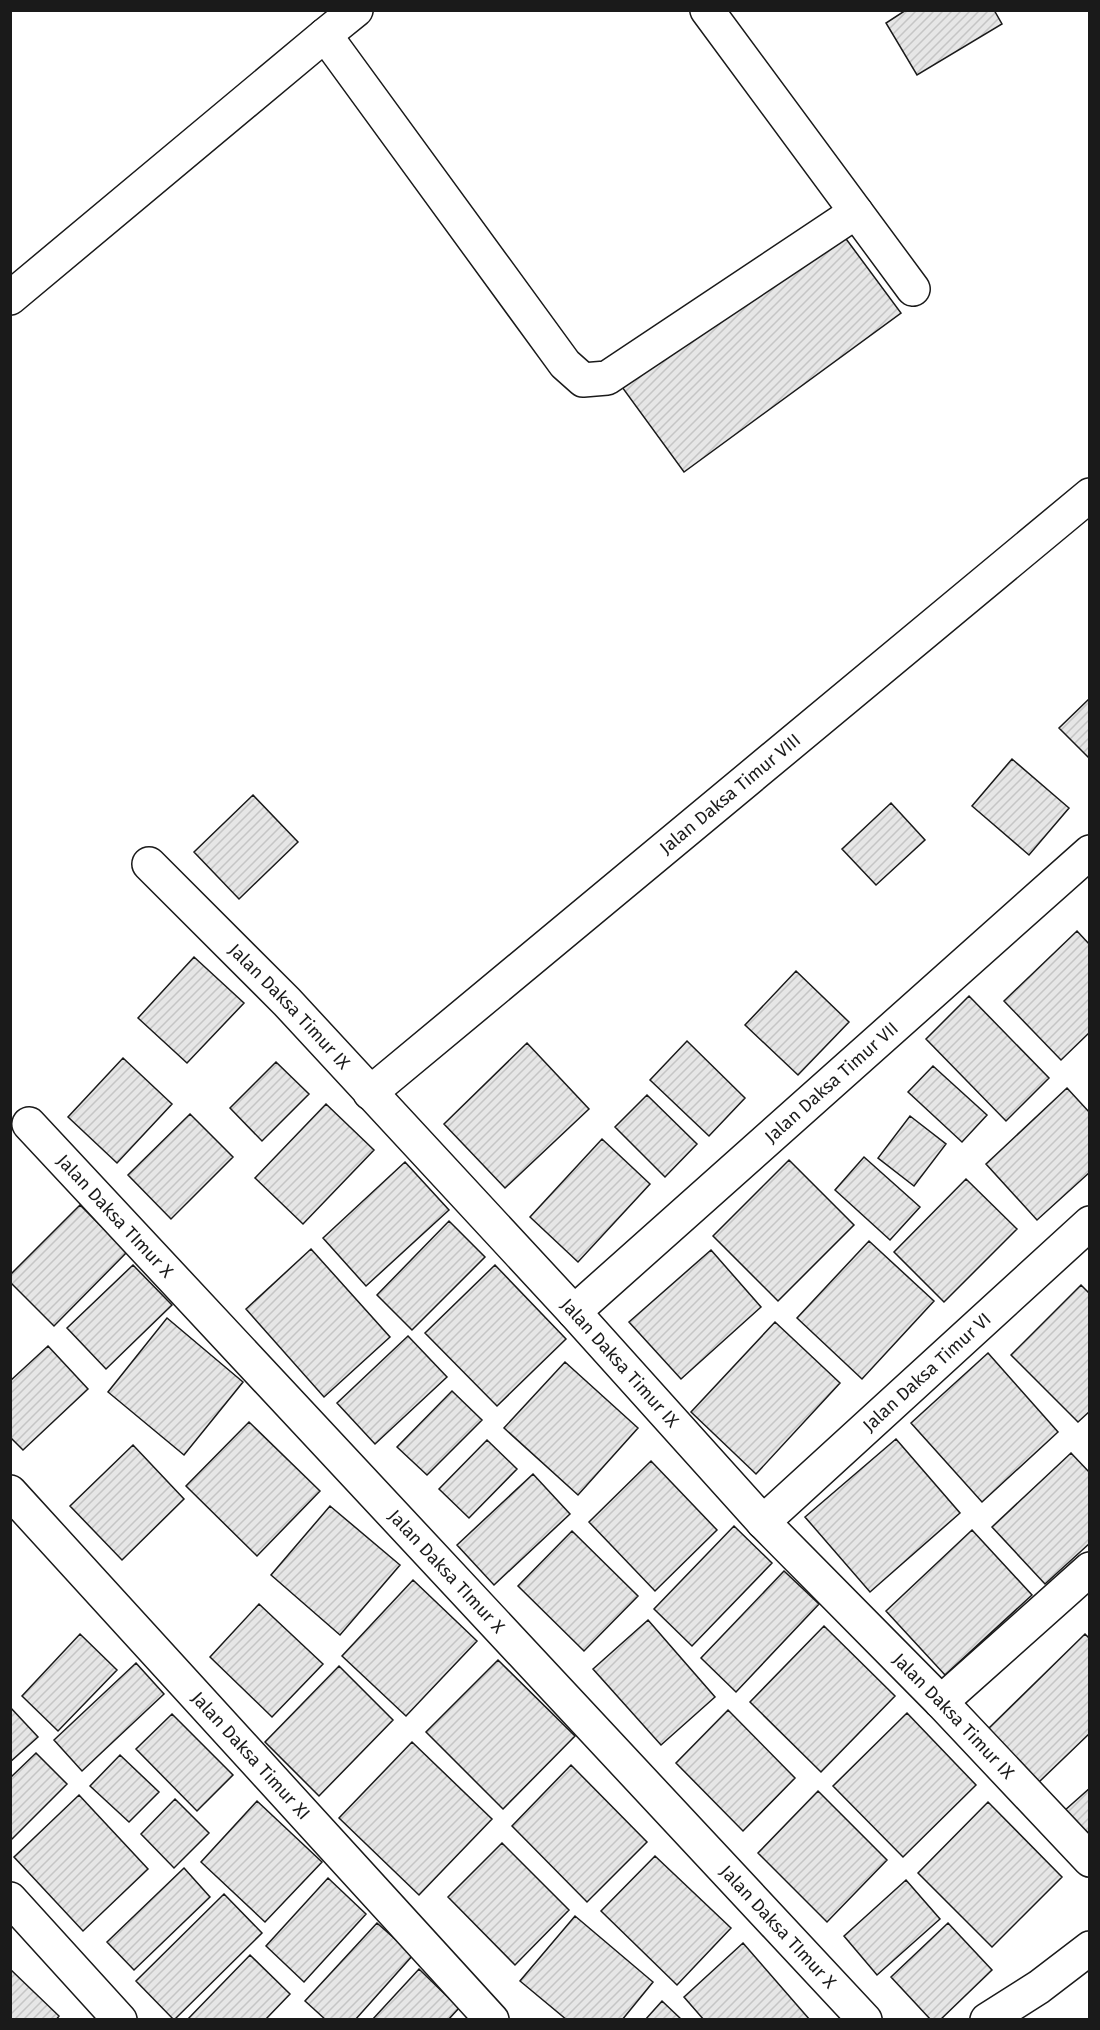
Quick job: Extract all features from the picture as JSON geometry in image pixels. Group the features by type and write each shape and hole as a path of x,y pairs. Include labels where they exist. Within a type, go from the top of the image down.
{"street":[{"path":"10,298 356,10"},
{"path":"707,10 913,289"},
{"path":"325,34 565,364 583,380 607,378 856,212"},
{"name":"Jalan Daksa Timur VIII","path":"370,1093 1089,495"},
{"name":"Jalan Daksa Timur VII","path":"574,1312 1089,852"},
{"name":"Jalan Daksa Timur IX","path":"149,864 287,1002 574,1312 763,1522 941,1701 1089,1860"},
{"name":"Jalan Daksa TImur X","path":"29,1124 865,2019"},
{"name":"Jalan Daksa Timur VI","path":"763,1522 1089,1223"},
{"name":"Jalan Daksa Timur XI","path":"10,1492 492,2019"},
{"path":"941,1701 1089,1569"},
{"path":"10,1899 120,2019"},
{"path":"987,2019 1039,1987 1089,1948"}],"building":[{"path":"906,10 994,10 1002,24 917,75 886,23"},
{"path":"838,228 901,313 684,472 622,387"},
{"path":"1090,698 1090,759 1059,728"},
{"path":"1012,759 1069,808 1029,855 972,806"},
{"path":"253,795 298,842 239,899 194,852"},
{"path":"891,803 925,840 876,885 842,849"},
{"path":"1077,931 1090,945 1090,1032 1061,1060 1004,1001"},
{"path":"194,957 244,1003 187,1063 138,1018"},
{"path":"796,971 849,1022 798,1075 745,1025"},
{"path":"969,996 1049,1078 1006,1121 926,1039"},
{"path":"687,1041 745,1098 709,1136 650,1080"},
{"path":"527,1043 589,1109 505,1188 444,1124"},
{"path":"123,1058 172,1104 117,1163 68,1117"},
{"path":"276,1062 309,1094 262,1141 230,1108"},
{"path":"933,1066 987,1115 962,1142 908,1092"},
{"path":"1067,1088 1090,1113 1090,1172 1037,1220 986,1164"},
{"path":"647,1095 697,1144 665,1177 615,1127"},
{"path":"326,1104 374,1150 303,1224 255,1178"},
{"path":"190,1114 233,1157 171,1219 128,1175"},
{"path":"910,1116 946,1144 914,1186 878,1158"},
{"path":"602,1139 650,1184 578,1262 530,1217"},
{"path":"864,1157 920,1207 890,1240 835,1190"},
{"path":"789,1160 854,1225 778,1301 713,1236"},
{"path":"405,1162 449,1210 366,1286 323,1238"},
{"path":"966,1179 1017,1229 944,1302 894,1252"},
{"path":"80,1205 127,1252 54,1326 10,1282 10,1275"},
{"path":"449,1221 485,1257 412,1330 377,1295"},
{"path":"869,1241 934,1301 862,1379 797,1318"},
{"path":"311,1249 390,1337 324,1397 246,1309"},
{"path":"711,1250 761,1307 681,1379 629,1322"},
{"path":"133,1265 172,1305 106,1369 67,1328"},
{"path":"495,1265 566,1339 497,1406 425,1333"},
{"path":"1081,1285 1090,1294 1090,1411 1078,1422 1011,1355"},
{"path":"167,1318 243,1382 184,1455 108,1392"},
{"path":"775,1322 840,1383 756,1474 691,1412"},
{"path":"408,1336 447,1377 375,1444 337,1403"},
{"path":"48,1346 88,1389 23,1450 10,1437 10,1381"},
{"path":"988,1353 1058,1432 982,1502 911,1423"},
{"path":"565,1362 638,1428 578,1495 504,1428"},
{"path":"452,1391 482,1420 427,1475 397,1447"},
{"path":"249,1422 320,1491 257,1556 186,1486"},
{"path":"896,1439 960,1513 870,1592 805,1517"},
{"path":"487,1440 517,1469 469,1518 439,1489"},
{"path":"133,1445 184,1499 122,1560 70,1506"},
{"path":"1071,1453 1090,1473 1090,1543 1045,1584 992,1527"},
{"path":"651,1461 717,1530 655,1591 589,1522"},
{"path":"533,1474 570,1514 494,1585 457,1545"},
{"path":"330,1506 400,1565 340,1635 271,1575"},
{"path":"734,1526 772,1563 692,1646 654,1609"},
{"path":"972,1530 1032,1595 945,1675 886,1611"},
{"path":"572,1531 638,1596 584,1651 518,1586"},
{"path":"784,1571 819,1604 736,1692 701,1658"},
{"path":"413,1580 477,1641 406,1716 342,1656"},
{"path":"259,1604 323,1664 272,1717 210,1657"},
{"path":"648,1620 715,1697 661,1745 593,1669"},
{"path":"824,1626 895,1696 821,1772 750,1702"},
{"path":"80,1634 117,1670 58,1731 22,1696"},
{"path":"1085,1634 1090,1639 1090,1733 1039,1782 988,1729"},
{"path":"498,1660 575,1736 503,1809 426,1732"},
{"path":"136,1663 164,1694 82,1771 54,1740"},
{"path":"339,1666 393,1720 319,1796 265,1742"},
{"path":"10,1707 38,1737 10,1762"},
{"path":"728,1710 795,1778 743,1831 676,1763"},
{"path":"907,1713 976,1785 903,1857 833,1786"},
{"path":"172,1714 233,1775 197,1811 136,1749"},
{"path":"412,1742 492,1819 419,1895 339,1818"},
{"path":"36,1753 67,1784 10,1841 10,1778"},
{"path":"120,1755 159,1792 129,1822 90,1786"},
{"path":"571,1765 647,1842 587,1902 512,1826"},
{"path":"1090,1788 1090,1839 1064,1811"},
{"path":"818,1791 887,1860 827,1922 758,1853"},
{"path":"79,1795 148,1869 83,1931 14,1857"},
{"path":"175,1799 209,1833 174,1868 141,1834"},
{"path":"257,1801 322,1862 265,1922 201,1862"},
{"path":"988,1802 1062,1877 992,1947 918,1873"},
{"path":"502,1843 569,1910 515,1965 448,1897"},
{"path":"655,1856 731,1928 677,1985 601,1911"},
{"path":"184,1868 210,1897 134,1970 107,1942"},
{"path":"328,1878 366,1914 304,1982 266,1946"},
{"path":"906,1880 940,1919 877,1975 844,1936"},
{"path":"224,1894 262,1933 174,2020 136,1981"},
{"path":"575,1916 653,1982 622,2020 567,2020 520,1981"},
{"path":"377,1923 413,1955 355,2020 326,2020 305,2001"},
{"path":"948,1923 992,1970 940,2020 931,2020 891,1977"},
{"path":"743,1943 810,2020 704,2020 684,1997"},
{"path":"250,1955 290,1994 265,2020 187,2020"},
{"path":"10,1969 59,2016 56,2020 10,2020"},
{"path":"419,1969 459,2008 448,2020 372,2020"},
{"path":"662,2001 682,2020 645,2020"}]}
